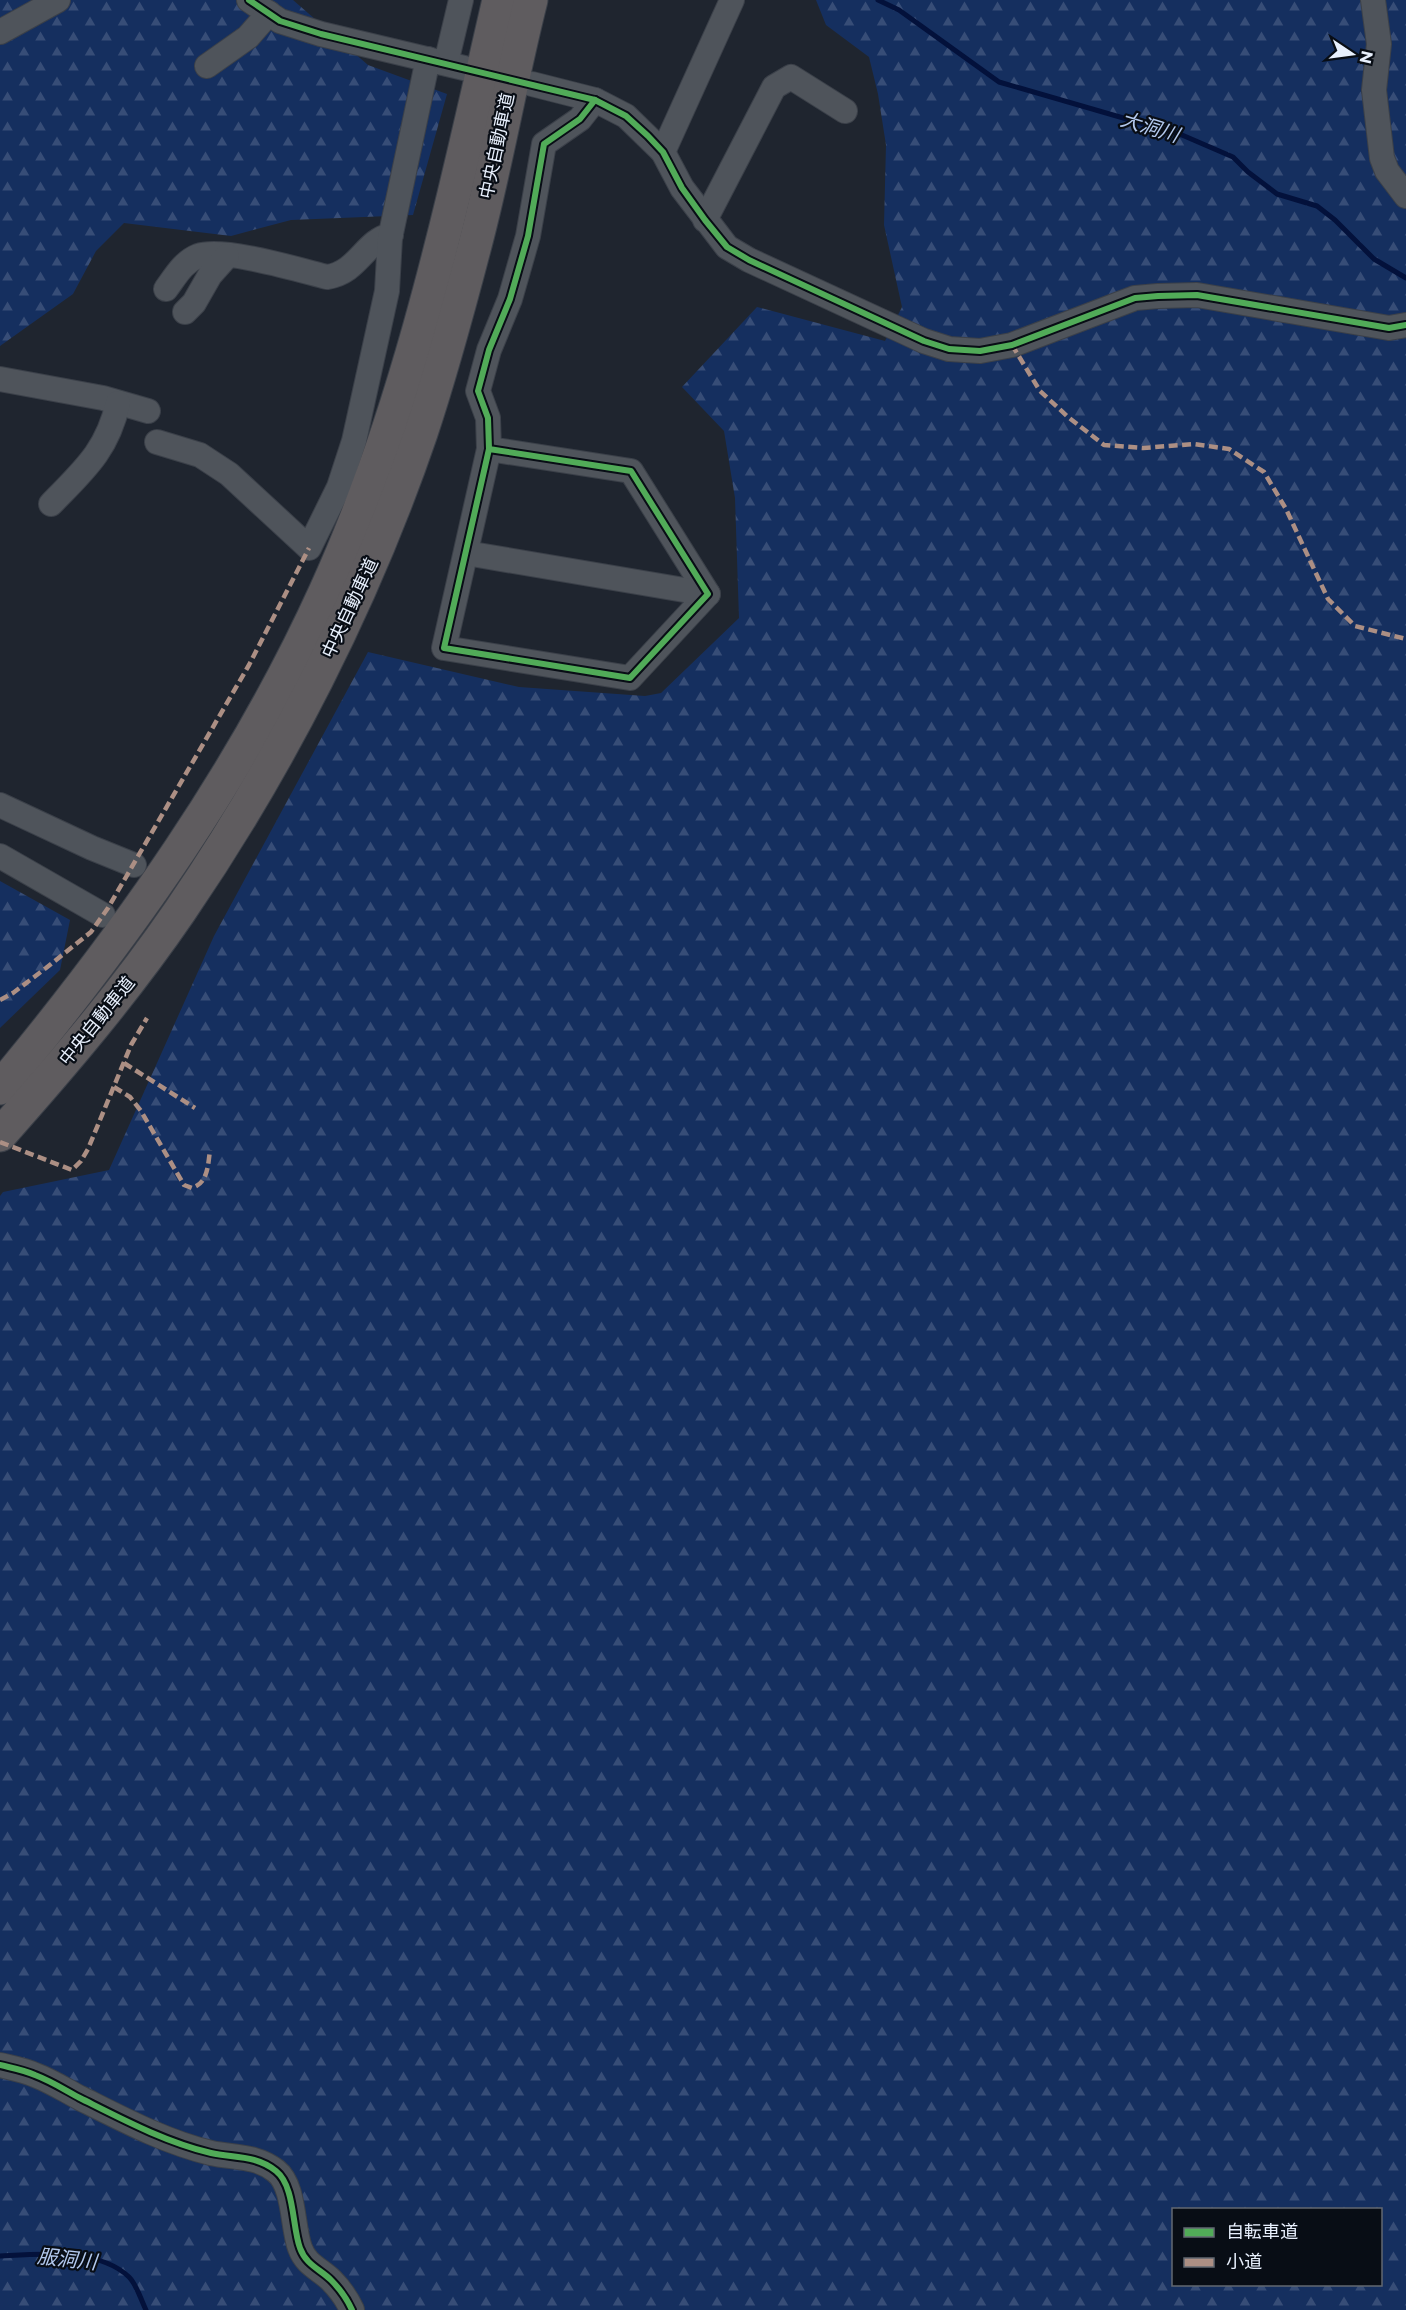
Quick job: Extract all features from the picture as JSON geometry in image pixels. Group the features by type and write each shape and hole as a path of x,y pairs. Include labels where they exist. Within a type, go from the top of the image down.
{"highway":[{"name":"中央自動車道","path":"0,1088 100,962 153,889 210,803 275,691 326,590 366,492 400,392 436,259 499,0"},
{"name":"中央自動車道","path":"0,1135 70,1056 181,910 241,814 303,707 353,606 390,519 428,408 475,247 531,0"}],"street":[{"path":"0,32 58,0"},
{"path":"249,0 280,21 321,34 446,63"},
{"path":"157,442 200,455 229,474 309,548 339,487 354,441 387,291 391,235 446,63 461,0"},
{"path":"663,152 732,0"},
{"path":"1373,0 1378,44 1374,90 1382,158 1387,171 1406,196"},
{"path":"207,66 248,37 270,13"},
{"path":"705,220 774,87 791,77 845,111"},
{"path":"532,84 595,100 626,116 663,152 682,188 727,247 749,260 924,341 949,349 980,351 1012,345 1135,298 1158,296 1197,295 1389,328 1406,325"},
{"path":"595,100 580,119 544,144 528,236 510,299 489,350 478,391 488,418 489,449 444,648 630,678 708,594"},
{"path":"166,289 178,272 199,256 227,256 327,277 346,271 380,237 391,235"},
{"path":"185,312 194,303 210,275 227,256"},
{"path":"0,379 148,411"},
{"path":"51,504 84,471 100,450 113,426 118,403"},
{"path":"489,449 631,471 708,594"},
{"path":"466,553 708,594"},
{"path":"0,805 134,865"},
{"path":"0,856 103,915"},
{"path":"0,2065 34,2074 105,2111 180,2144 214,2153 259,2160 278,2172 286,2187 299,2247 306,2261 330,2279 346,2298 352,2310"}],"green space":[{"path":"0,0 293,0 368,65 447,94 413,215 291,220 231,236 124,223 96,251 73,294 0,346"},
{"path":"816,0 1406,0 1406,2310 0,2310 0,1196 3,1192 109,1170 214,936 368,652 519,687 645,696 661,693 739,618 735,498 724,431 682,387 757,307 885,341 902,307 884,225 886,145 878,94 869,57 826,25"},
{"path":"0,881 70,920 60,970 0,1028"}],"waterway":[{"name":"大洞川","path":"878,0 899,10 999,82 1182,135 1233,157 1248,172 1277,194 1317,206 1335,220 1374,259 1406,278"},
{"name":"服洞川","path":"0,2256 50,2254 102,2261 132,2280 146,2310"}],"marked path":[{"path":"1012,345 1040,391 1068,417 1104,445 1143,448 1194,444 1229,449 1264,472 1286,509 1328,599 1355,626 1406,639"},
{"path":"0,1000 13,993 91,932 108,908 249,665 309,548"},
{"path":"0,1142 72,1170 88,1149 131,1045 147,1018"},
{"path":"124,1063 195,1108"},
{"path":"114,1087 130,1097 141,1111 184,1185 192,1188 204,1178 210,1150"}],"cycle path":[{"path":"249,0 280,21 321,34 595,100 626,116 663,152 682,188 727,247 749,260 924,341 949,349 980,351 1012,345 1135,298 1158,296 1197,295 1389,328 1406,325"},
{"path":"489,449 444,648 630,678 708,594 631,471 489,449 488,418 478,391 489,350 510,299 528,236 544,144 580,119 595,100"},
{"path":"0,2065 41,2077 128,2122 177,2143 211,2153 261,2162 276,2171 287,2186 297,2239 303,2254 337,2287 352,2310"}]}
